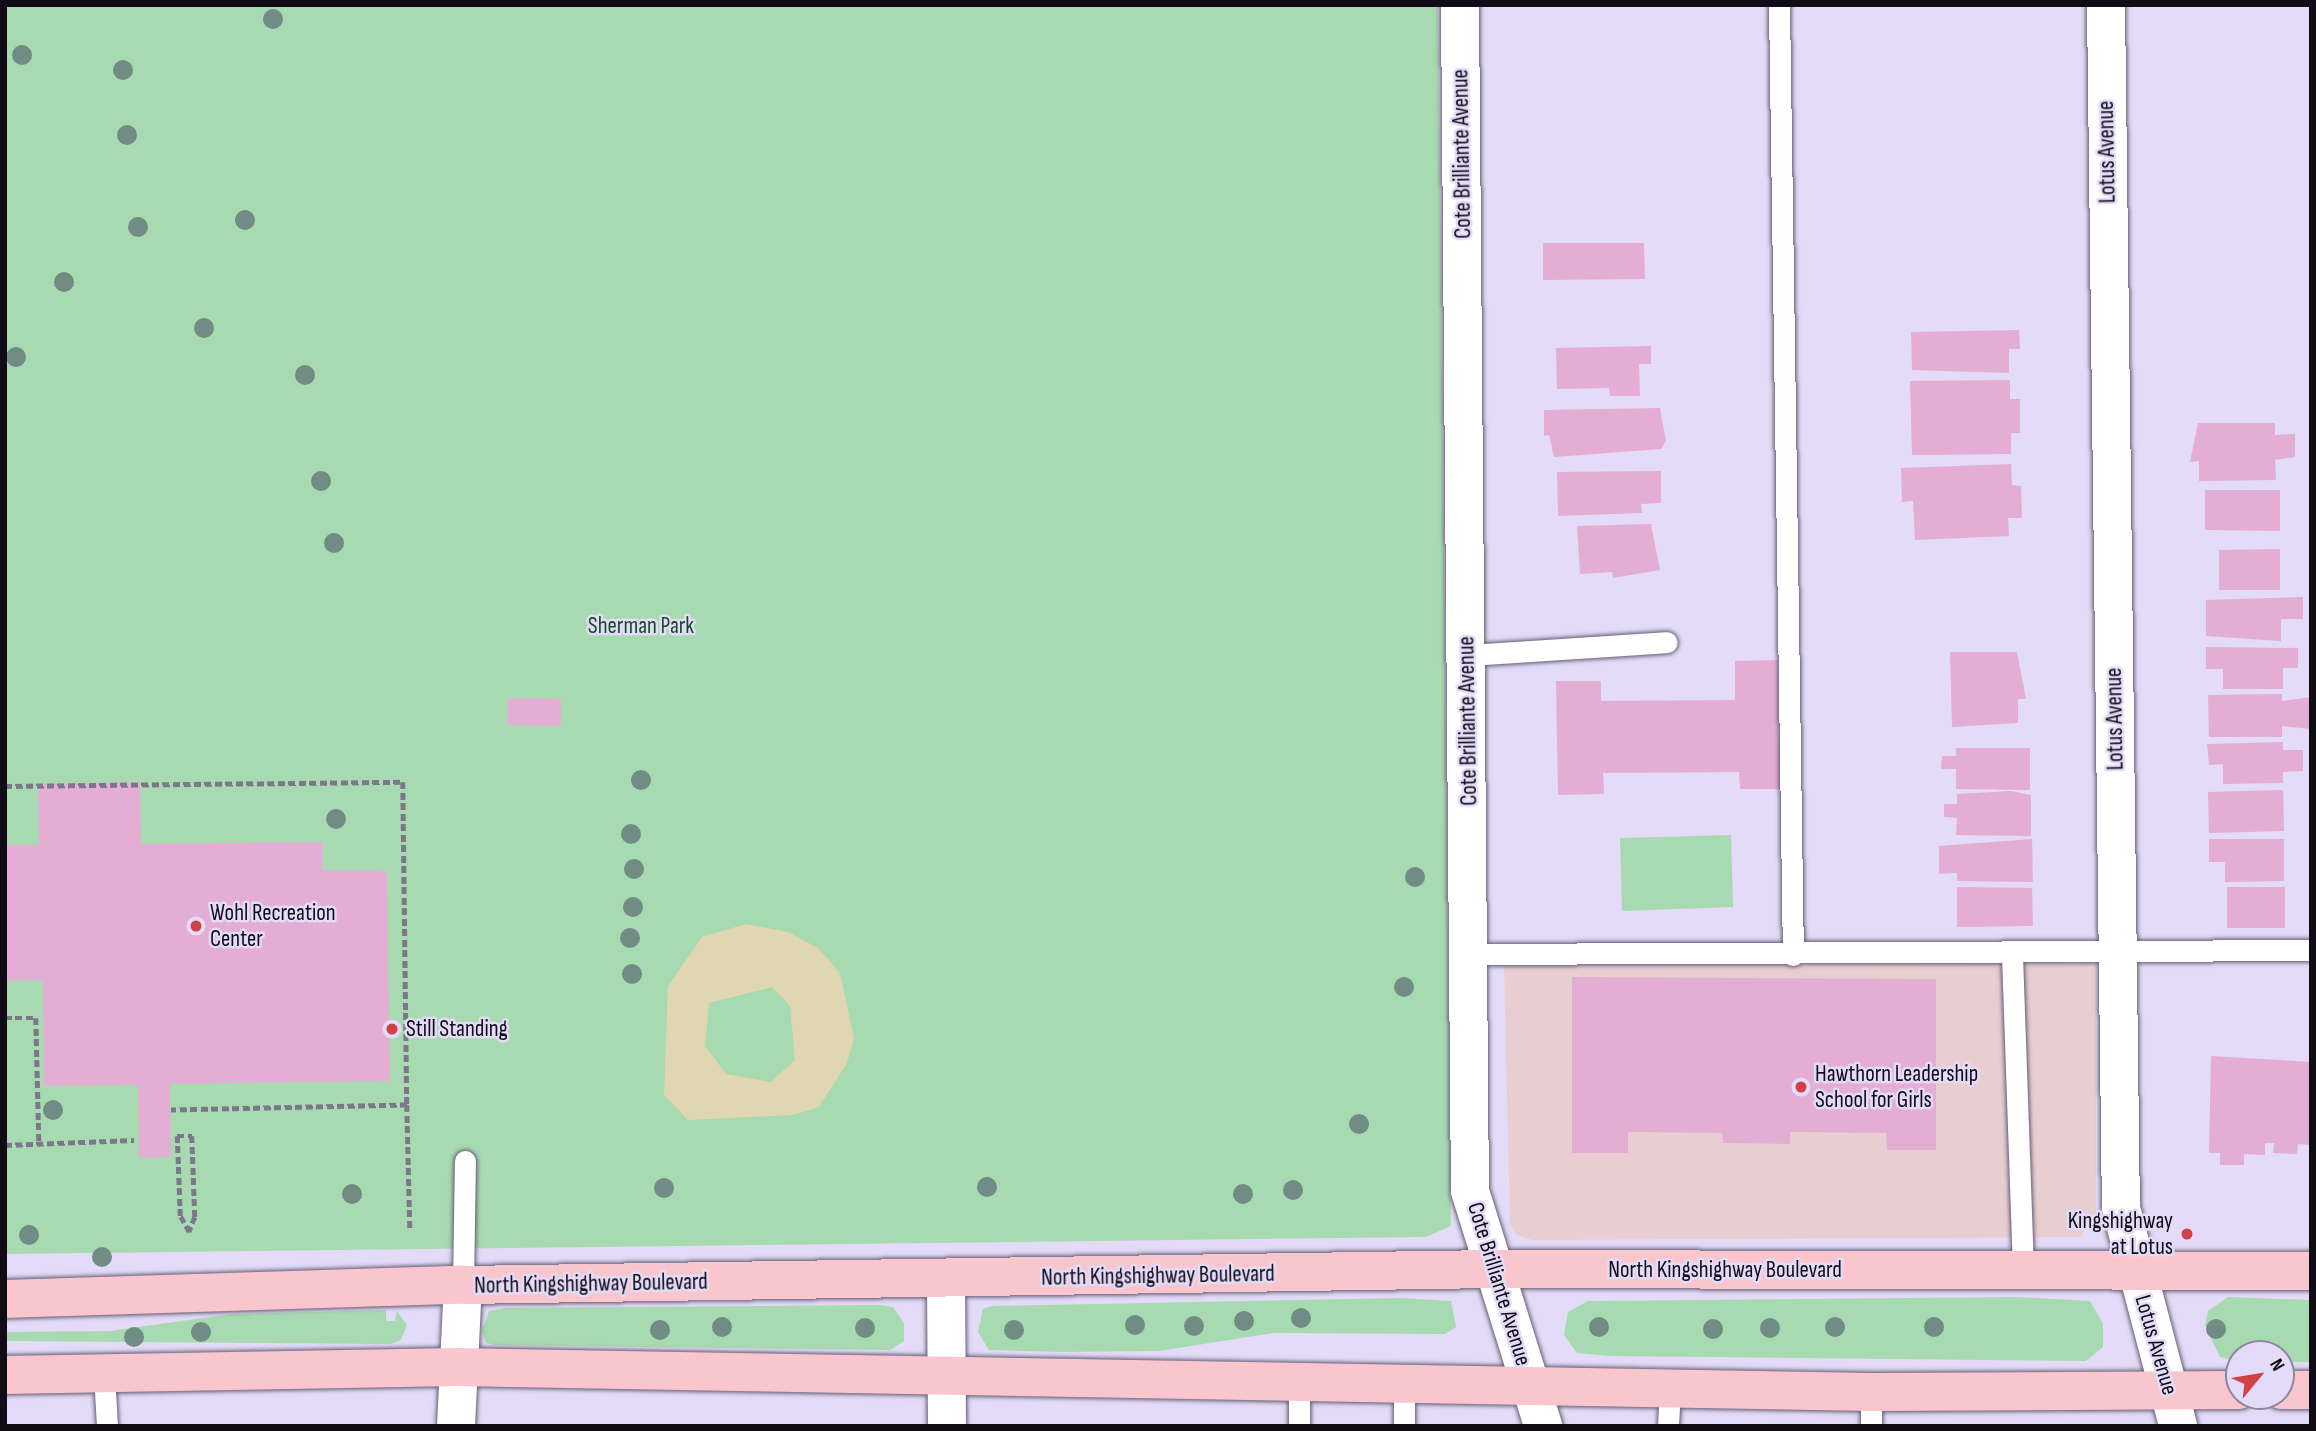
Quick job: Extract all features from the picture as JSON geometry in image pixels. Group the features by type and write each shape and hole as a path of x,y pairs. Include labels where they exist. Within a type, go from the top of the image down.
{"main road":[{"name":"North Kingshighway Boulevard","path":"5,1299 463,1285 946,1281 1493,1269 2311,1271"},
{"path":"5,1375 458,1367 1530,1386 1669,1407 1871,1409 2174,1408 2225,1394"}],"street":[{"name":"Cote Brilliante Avenue","path":"1460,5 1471,954 1470,1191 1543,1426"},
{"name":"Lotus Avenue","path":"2106,5 2121,1209 2134,1270 2174,1408"},
{"path":"946,1281 947,1426"},
{"path":"456,1426 463,1285"}],"lane":[{"path":"1779,5 1793,955"},
{"path":"1468,654 1667,642"},
{"path":"1471,954 2118,955 2311,950"},
{"path":"2012,955 2023,1270"},
{"path":"463,1285 465,1161"},
{"path":"104,1374 107,1426"},
{"path":"1298,1426 1299,1383"},
{"path":"1404,1384 1404,1426"}],"path":[{"path":"5,786 403,782 410,1229"},
{"path":"5,1018 36,1018 39,1144"},
{"path":"171,1110 407,1105"},
{"path":"177,1136 192,1136 193,1157 195,1217 189,1232 180,1216 177,1136"},
{"path":"5,1145 134,1140"}],"shaded area":[{"name":"Hawthorn Leadership School for Girls","path":"2096,964 2096,1215 2080,1237 1532,1240 1517,1235 1510,1224 1504,966"}],"green space":[{"name":"Sherman Park","path":"5,5 1438,5 1451,1226 1426,1237 5,1254"},
{"path":"1731,835 1733,907 1622,911 1620,838"},
{"path":"2016,1297 2090,1301 2103,1324 2103,1347 2086,1361 1609,1356 1577,1353 1564,1335 1568,1312 1588,1301"},
{"path":"2228,1297 2311,1300 2311,1362 2295,1362 2295,1340 2225,1340 2225,1358 2220,1357 2205,1325 2208,1311"},
{"path":"1401,1298 1451,1301 1456,1327 1445,1334 1274,1333 1159,1351 989,1350 978,1332 983,1309 991,1306"},
{"path":"893,1307 904,1323 904,1341 890,1350 496,1345 486,1343 482,1331 489,1311 504,1308"},
{"path":"386,1310 386,1321 395,1321 397,1311 407,1325 401,1340 390,1344 5,1341 5,1332 110,1331 232,1314"}],"sand":[{"path":"746,924 788,932 818,948 840,973 854,1038 847,1063 819,1107 792,1115 688,1120 664,1095 668,986 702,937","holes":["772,987 790,1006 795,1060 771,1082 726,1074 705,1046 709,1003"]}],"building":[{"path":"1543,243 1644,243 1645,279 1543,280"},
{"path":"2019,330 2020,349 2009,349 2009,373 1912,370 1911,332"},
{"path":"1651,346 1651,364 1639,364 1640,396 1610,396 1609,388 1557,389 1556,348"},
{"path":"2010,380 2010,399 2020,399 2020,433 2011,433 2011,454 1912,455 1910,381"},
{"path":"1660,408 1666,441 1661,449 1554,457 1549,435 1544,436 1544,410"},
{"path":"2198,423 2275,423 2275,435 2295,434 2295,457 2275,460 2276,480 2199,481 2199,461 2190,462"},
{"path":"2011,464 2012,485 2021,486 2022,518 2008,518 2009,536 1915,540 1913,501 1902,502 1901,468"},
{"path":"1661,471 1661,503 1641,504 1642,513 1558,516 1557,472"},
{"path":"2205,490 2280,490 2280,531 2205,530"},
{"path":"1651,524 1660,570 1613,578 1612,572 1580,574 1577,526"},
{"path":"2280,549 2280,590 2219,590 2219,550"},
{"path":"2303,597 2303,619 2281,619 2281,641 2206,636 2206,600"},
{"path":"2206,647 2298,648 2298,668 2283,668 2283,689 2223,689 2223,669 2206,669"},
{"path":"1950,652 2017,652 2026,699 2018,699 2018,723 1952,727"},
{"path":"1778,660 1780,789 1740,789 1739,772 1603,773 1604,794 1558,795 1556,681 1601,681 1601,701 1735,700 1735,661"},
{"path":"2282,694 2282,701 2311,697 2311,729 2282,726 2282,737 2209,737 2208,695"},
{"path":"508,698 561,699 561,726 507,725"},
{"path":"2283,742 2283,750 2303,750 2303,771 2283,772 2283,783 2223,784 2223,764 2209,765 2207,744"},
{"path":"1956,748 2030,748 2030,790 1956,789 1956,769 1941,769 1942,756 1956,756"},
{"name":"Wohl Recreation Center","path":"140,782 141,844 323,842 322,870 387,871 390,1081 170,1084 171,1157 139,1158 138,1085 44,1086 43,980 5,981 5,845 39,845 38,784"},
{"path":"2283,790 2284,831 2209,833 2208,792"},
{"path":"2011,791 2031,795 2031,836 1956,835 1957,818 1944,817 1944,804 1957,804 1957,794"},
{"path":"2032,839 2033,882 1957,881 1957,873 1939,874 1939,846"},
{"path":"2209,839 2284,839 2284,881 2225,882 2225,862 2209,862"},
{"path":"1957,887 2032,888 2033,926 1957,927"},
{"path":"2227,887 2285,887 2285,928 2227,928"},
{"name":"Hawthorn Leadership School for Girls","path":"1572,977 1936,979 1936,1150 1887,1150 1886,1133 1790,1132 1790,1144 1723,1143 1722,1133 1628,1132 1628,1153 1572,1153"},
{"path":"2211,1056 2311,1062 2311,1145 2298,1144 2297,1154 2273,1153 2274,1143 2265,1143 2265,1155 2244,1154 2244,1165 2220,1165 2220,1153 2209,1153"}],"place":[{"name":"Wohl Recreation Center","path":"196,926"},
{"name":"Still Standing","path":"392,1029"},
{"name":"Hawthorn Leadership School for Girls","path":"1801,1087"},
{"name":"Kingshighway at Lotus","path":"2187,1234"}]}
